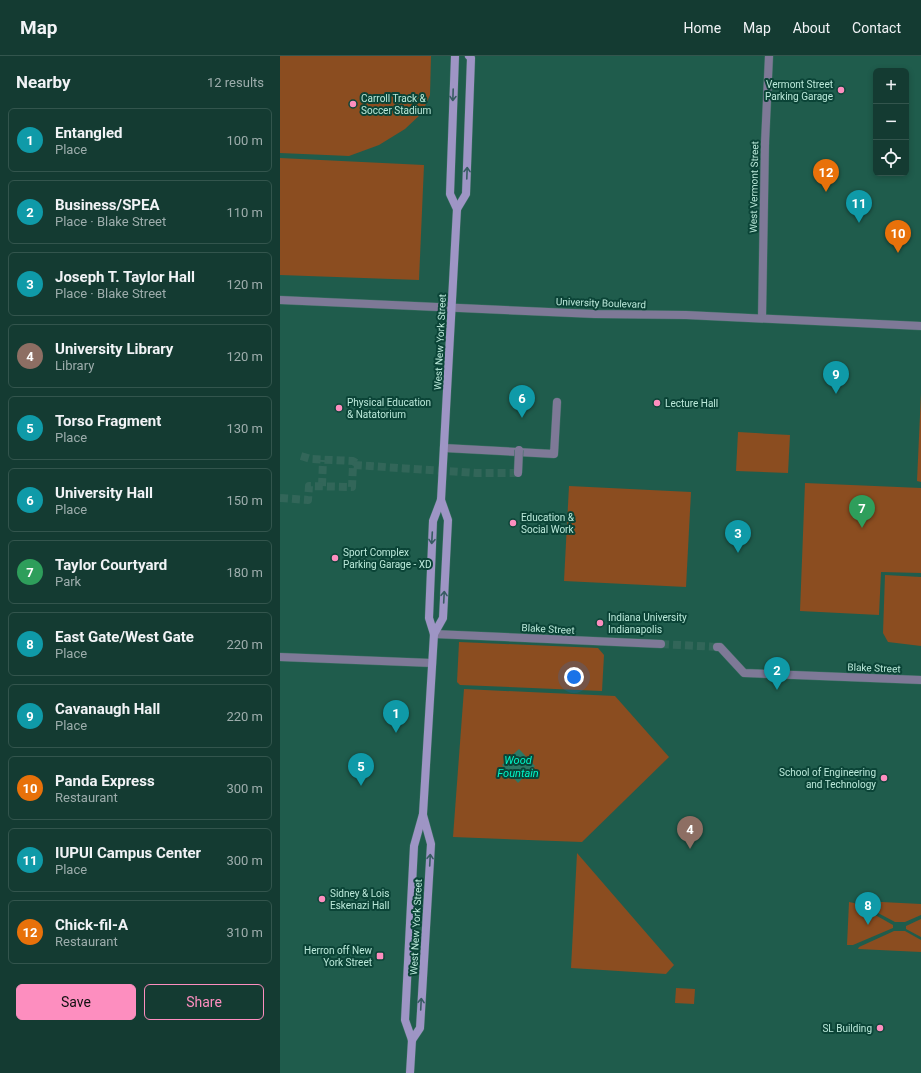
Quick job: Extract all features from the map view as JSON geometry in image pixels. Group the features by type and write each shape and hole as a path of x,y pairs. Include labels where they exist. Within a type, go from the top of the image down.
{"main road":[{"name":"West New York Street","path":"410,1073 412,1040 405,1020 414,846 423,814 434,634 429,618 433,521 441,500 457,209 450,194 455,56"},
{"name":"West New York Street","path":"457,209 466,194 470,56"},
{"name":"West New York Street","path":"434,634 443,618 448,520 441,500"},
{"name":"West New York Street","path":"412,1040 420,1028 430,844 423,814"}],"street":[{"name":"West Vermont Street","path":"762,318 765,143 769,56"},
{"name":"University Boulevard","path":"280,300 595,314 762,318 921,326"},
{"path":"444,448 554,454 557,402"},
{"path":"518,473 519,450"},
{"name":"Blake Street","path":"434,634 661,644"},
{"name":"Blake Street","path":"717,647 720,647 744,673 921,680"},
{"path":"280,656 432,663"}],"shaded area":[{"name":"Indiana University Indianapolis","path":"280,56 921,56 921,1073 280,1073"},
{"name":"Carroll Track & Soccer Stadium","path":"280,56 431,56 430,95 422,113 405,129 379,145 349,156 280,153"},
{"path":"280,158 424,165 419,280 280,275"},
{"path":"921,393 921,482 917,481"},
{"path":"738,432 790,435 788,473 736,471"},
{"path":"805,483 921,488 921,573 881,572 879,615 800,611"},
{"path":"569,486 691,492 686,587 564,581"},
{"path":"885,575 921,577 921,646 888,642 883,633"},
{"path":"459,642 598,648 604,655 602,691 460,685 457,682"},
{"path":"464,689 615,696 669,757 582,842 453,837"},
{"path":"577,853 674,965 666,974 571,968"},
{"path":"862,901 921,904 921,915 905,922 895,922 861,904"},
{"path":"849,902 854,903 893,925 893,928 853,945 847,945"},
{"path":"921,919 921,937 906,929 906,926"},
{"path":"894,931 905,931 921,940 921,952 858,949 859,947"},
{"path":"676,988 695,989 694,1004 675,1003"}],"water":[{"name":"Wood Fountain","path":"519,749 535,766 518,783 502,765"}],"tunnel":[{"path":"301,456 311,459 353,461 359,465"},
{"path":"322,486 323,460"},
{"path":"280,498 308,500 309,486 352,487 353,465 476,473 518,473"},
{"path":"661,644 717,647"}],"place":[{"name":"Vermont Street Parking Garage","path":"841,90"},
{"name":"Carroll Track & Soccer Stadium","path":"353,104"},
{"name":"Chick-fil-A","path":"826,192"},
{"name":"IUPUI Campus Center","path":"859,223"},
{"name":"Panda Express","path":"898,253"},
{"name":"Cavanaugh Hall","path":"836,394"},
{"name":"Lecture Hall","path":"657,403"},
{"name":"Physical Education & Natatorium","path":"339,408"},
{"name":"University Hall","path":"522,418"},
{"name":"Education & Social Work","path":"513,523"},
{"name":"Taylor Courtyard","path":"862,528"},
{"name":"Joseph T. Taylor Hall","path":"738,553"},
{"name":"Sport Complex Parking Garage - XD","path":"335,558"},
{"name":"Indiana University Indianapolis","path":"600,623"},
{"name":"Business/SPEA","path":"777,690"},
{"name":"Entangled","path":"396,733"},
{"name":"School of Engineering and Technology","path":"884,778"},
{"name":"Torso Fragment","path":"361,786"},
{"name":"University Library","path":"690,849"},
{"name":"Sidney & Lois Eskenazi Hall","path":"322,899"},
{"name":"East Gate/West Gate","path":"868,925"},
{"name":"Herron off New York Street","path":"380,956"},
{"name":"SL Building","path":"880,1028"}]}
